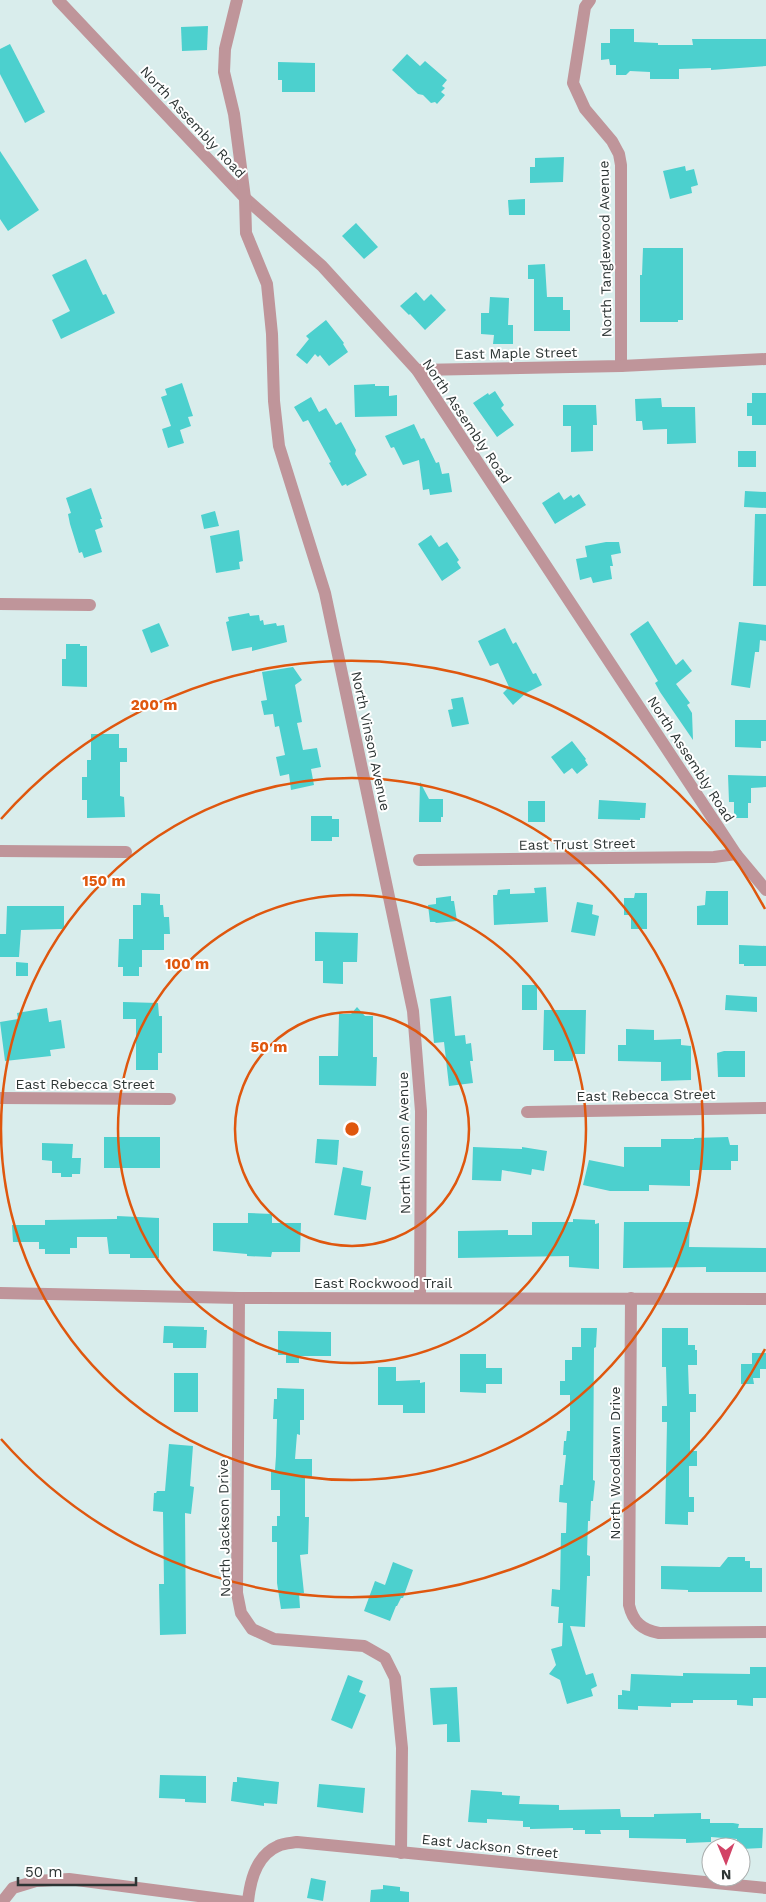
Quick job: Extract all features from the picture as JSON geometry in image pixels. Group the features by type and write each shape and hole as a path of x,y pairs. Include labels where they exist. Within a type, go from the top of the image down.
{"street":[{"name":"North Assembly Road","path":"58,0 245,198 322,266 416,370 736,854 766,890"},
{"name":"North Vinson Avenue","path":"236,0 229,24 224,72 234,114 245,198 246,233 267,284 272,334 274,401 279,446 325,593 413,1011 421,1111 420,1298"},
{"name":"North Tanglewood Avenue","path":"590,0 585,7 573,83 585,109 612,141 619,154 621,165 621,366"},
{"name":"East Maple Street","path":"416,370 621,366 766,360"},
{"path":"0,604 90,604"},
{"path":"0,850 126,852"},
{"name":"East Trust Street","path":"419,860 714,857 736,854"},
{"name":"East Rebecca Street","path":"0,1098 170,1099"},
{"name":"East Rebecca Street","path":"527,1112 766,1108"},
{"name":"East Rockwood Trail","path":"0,1293 239,1298 766,1299"},
{"name":"North Jackson Drive","path":"239,1298 237,1593 241,1613 252,1629 274,1639 364,1646 384,1658 395,1678 402,1748 401,1853"},
{"name":"North Woodlawn Drive","path":"631,1298 629,1605 632,1615 638,1625 647,1631 659,1633 766,1632"},
{"name":"East Jackson Street","path":"248,1902 250,1886 256,1869 266,1854 278,1845 297,1842 766,1888"},
{"path":"2,1902 12,1888 36,1881 69,1879 244,1902"}],"building":[{"path":"208,26 207,50 182,51 181,27"},
{"path":"610,29 634,29 634,42 658,43 658,45 693,45 692,39 766,39 766,66 711,70 711,68 679,69 679,79 650,79 650,72 630,71 626,75 616,75 616,65 610,65 609,59 601,60 601,43 610,43"},
{"path":"10,44 45,112 25,123 0,74 0,49"},
{"path":"407,54 420,66 425,61 447,80 442,86 445,88 441,92 445,95 437,104 435,102 431,103 423,95 418,94 392,70"},
{"path":"278,62 315,63 315,92 282,92 282,80 278,80"},
{"path":"0,151 39,210 8,231 0,219"},
{"path":"564,157 563,182 530,183 530,167 535,167 535,158"},
{"path":"685,166 686,171 694,169 698,185 691,187 692,193 670,199 663,171"},
{"path":"525,199 525,215 509,215 508,200"},
{"path":"356,223 378,247 364,259 342,236"},
{"path":"643,248 683,248 683,320 678,320 678,322 640,322 640,275 642,275"},
{"path":"86,259 103,295 106,294 115,313 61,339 52,320 70,311 52,275"},
{"path":"545,264 547,297 563,297 563,310 570,310 570,331 534,331 534,279 528,279 528,265"},
{"path":"416,292 424,301 431,294 446,310 425,330 400,306"},
{"path":"490,297 509,298 508,325 513,325 513,344 493,344 494,335 481,334 481,313 489,313"},
{"path":"326,320 344,343 348,352 329,366 320,355 318,357 315,354 307,364 296,355 309,339 306,336"},
{"path":"182,383 193,416 188,417 191,426 180,430 184,443 168,448 162,429 171,426 161,397 167,395 165,389"},
{"path":"375,384 375,386 389,386 389,396 397,395 397,416 355,417 354,385"},
{"path":"495,391 504,405 501,408 514,425 497,437 473,403 488,393 489,395"},
{"path":"752,393 766,393 766,425 752,425 752,416 747,416 747,403 752,403"},
{"path":"311,397 319,412 326,408 336,425 341,422 356,450 355,454 367,475 347,486 346,484 342,486 308,420 303,422 294,407"},
{"path":"661,398 662,407 695,407 696,443 667,444 667,429 643,430 642,421 636,421 635,399"},
{"path":"563,405 596,405 597,425 593,425 593,451 571,452 571,426 563,426"},
{"path":"414,424 421,439 424,438 436,463 439,462 442,474 449,473 452,492 430,495 429,489 423,490 419,460 403,465 394,447 391,448 385,436"},
{"path":"738,451 756,451 756,467 738,467"},
{"path":"91,488 102,519 100,519 103,527 95,530 102,552 84,558 82,552 79,553 70,524 68,514 71,513 66,498"},
{"path":"745,491 766,492 766,508 744,507"},
{"path":"559,492 564,500 571,495 573,498 579,494 586,505 555,524 542,503"},
{"path":"215,511 219,526 204,529 201,515"},
{"path":"755,514 766,514 766,586 753,586"},
{"path":"239,530 243,561 239,562 240,569 216,573 210,536"},
{"path":"431,535 439,547 447,542 459,560 457,562 461,568 442,581 418,544"},
{"path":"606,542 619,542 621,553 611,555 613,566 610,566 612,579 593,583 591,577 580,580 576,559 587,557 585,546"},
{"path":"249,613 250,616 259,615 260,621 263,620 264,625 276,623 277,626 284,625 287,642 252,651 252,647 232,651 226,622 229,621 228,617"},
{"path":"648,621 676,665 683,659 692,671 676,684 690,703 687,705 692,713 693,740 660,692 655,683 658,681 630,634"},
{"path":"739,622 766,625 766,641 760,640 759,652 755,652 750,688 731,685"},
{"path":"159,623 169,646 151,653 142,630"},
{"path":"505,628 513,644 516,642 533,674 536,673 542,685 526,693 513,705 503,693 509,687 498,663 490,666 478,641"},
{"path":"66,644 87,646 87,687 62,686 62,659 66,659"},
{"path":"293,667 302,680 295,685 302,722 297,723 303,750 317,748 321,767 311,769 314,785 291,790 289,774 280,776 276,757 285,755 279,726 275,727 273,714 264,715 261,701 267,700 262,672"},
{"path":"463,697 469,724 452,727 448,710 453,709 451,699"},
{"path":"735,720 766,720 766,741 761,741 761,748 735,747"},
{"path":"91,734 119,734 119,748 127,748 127,762 120,762 120,796 124,797 125,817 87,818 87,800 82,800 82,777 87,777 87,760 91,760"},
{"path":"572,741 586,759 588,765 577,774 572,768 564,774 551,757"},
{"path":"728,775 766,776 766,787 751,788 748,818 734,818 734,802 729,802"},
{"path":"420,782 429,799 443,799 443,817 441,817 441,822 419,822"},
{"path":"599,800 646,803 645,818 640,818 640,820 598,819"},
{"path":"528,801 545,801 545,822 528,822"},
{"path":"311,816 332,816 332,819 339,819 339,837 332,837 332,841 311,841"},
{"path":"546,887 548,922 494,925 493,895 497,895 498,890 510,889 510,894 535,893 534,888"},
{"path":"706,891 728,891 728,925 697,925 697,906 705,905"},
{"path":"141,893 160,894 160,905 163,905 164,917 169,917 170,934 164,934 164,950 142,950 142,967 139,967 139,976 123,976 123,967 118,967 119,939 133,939 133,905 141,905"},
{"path":"635,893 647,893 647,929 631,929 631,915 624,915 624,898 634,898"},
{"path":"451,896 451,901 454,901 457,921 430,922 428,905 436,904 436,898"},
{"path":"577,902 593,905 592,914 599,916 595,936 571,932"},
{"path":"7,906 64,906 64,928 21,930 19,957 0,957 0,934 6,934"},
{"path":"315,932 358,933 357,962 343,962 343,984 323,983 323,961 315,961"},
{"path":"739,945 766,946 766,966 744,966 744,964 739,964"},
{"path":"16,962 28,963 28,976 16,976"},
{"path":"522,985 537,985 537,1010 522,1010"},
{"path":"726,995 757,997 757,1012 725,1010"},
{"path":"451,996 455,1036 465,1035 466,1044 471,1043 473,1061 470,1061 473,1083 449,1086 444,1042 434,1043 430,999"},
{"path":"123,1002 158,1003 159,1016 162,1016 162,1053 158,1053 158,1070 136,1070 136,1019 123,1019"},
{"path":"357,1007 365,1016 373,1016 373,1057 377,1057 376,1086 319,1085 319,1056 338,1056 339,1014 351,1014"},
{"path":"47,1008 49,1022 61,1020 65,1048 50,1050 51,1056 5,1061 0,1022 18,1019 17,1013"},
{"path":"544,1010 586,1010 585,1054 573,1054 573,1061 554,1061 554,1050 543,1050"},
{"path":"626,1029 654,1030 654,1040 681,1039 681,1045 691,1046 691,1080 661,1081 661,1062 618,1061 618,1045 626,1045"},
{"path":"745,1051 745,1077 718,1077 717,1053"},
{"path":"104,1137 160,1137 160,1168 104,1168"},
{"path":"728,1137 730,1145 738,1145 738,1161 731,1161 731,1170 690,1170 690,1186 649,1185 649,1191 610,1191 583,1185 589,1160 624,1167 624,1147 661,1147 661,1139"},
{"path":"317,1139 339,1140 337,1165 315,1163"},
{"path":"42,1143 73,1144 72,1158 81,1158 80,1174 72,1174 72,1177 61,1177 61,1173 52,1173 52,1161 42,1160"},
{"path":"473,1147 522,1149 522,1147 547,1151 544,1171 532,1169 531,1175 502,1170 501,1181 472,1180"},
{"path":"343,1167 363,1171 361,1185 371,1187 366,1220 334,1215"},
{"path":"248,1213 272,1214 272,1223 301,1223 300,1252 272,1252 271,1257 213,1251 213,1223 248,1223"},
{"path":"117,1216 159,1218 159,1258 130,1258 130,1254 109,1254 107,1237 77,1237 77,1248 70,1248 70,1254 45,1254 45,1249 39,1249 39,1242 13,1242 12,1225 45,1225 45,1220 117,1219"},
{"path":"573,1219 595,1220 595,1224 599,1223 599,1269 569,1267 569,1256 458,1258 458,1231 508,1230 508,1235 532,1235 532,1222 573,1222"},
{"path":"624,1222 690,1222 689,1247 766,1248 766,1272 706,1272 706,1267 623,1268"},
{"path":"164,1326 204,1327 204,1330 207,1330 206,1348 173,1348 173,1343 163,1343"},
{"path":"581,1328 597,1328 596,1347 594,1348 593,1480 595,1481 590,1521 588,1521 587,1555 590,1556 590,1576 587,1576 585,1627 570,1626 586,1675 593,1673 597,1686 591,1689 593,1696 567,1704 560,1680 549,1674 556,1665 551,1649 562,1646 563,1623 558,1623 559,1607 551,1606 552,1589 560,1590 561,1533 566,1533 567,1503 559,1502 560,1485 563,1485 566,1455 563,1455 564,1441 566,1441 567,1431 570,1431 570,1395 560,1395 560,1381 565,1381 565,1360 572,1360 572,1347 581,1347"},
{"path":"662,1328 688,1328 688,1345 695,1345 695,1350 697,1350 697,1365 688,1365 689,1394 696,1394 696,1412 690,1412 690,1451 697,1451 697,1466 689,1466 689,1497 694,1497 694,1512 688,1512 688,1525 665,1524 667,1422 662,1422 662,1406 667,1406 666,1367 662,1367"},
{"path":"278,1331 331,1332 331,1356 299,1356 299,1363 286,1363 286,1355 278,1355"},
{"path":"752,1353 766,1353 766,1369 760,1369 760,1378 753,1378 754,1384 741,1384 741,1364 752,1364"},
{"path":"460,1354 486,1354 486,1368 502,1368 502,1384 486,1384 486,1393 460,1392"},
{"path":"378,1367 396,1367 396,1381 420,1380 420,1383 425,1382 425,1413 403,1413 403,1405 378,1405"},
{"path":"174,1373 198,1373 198,1412 174,1412"},
{"path":"277,1388 304,1389 304,1420 300,1420 300,1435 297,1434 295,1459 312,1459 312,1478 305,1478 305,1517 309,1517 308,1554 300,1555 304,1593 299,1593 300,1608 281,1609 277,1583 277,1542 272,1542 272,1526 277,1526 277,1516 280,1516 280,1490 271,1490 271,1470 275,1470 276,1456 277,1419 273,1419 274,1399 277,1399"},
{"path":"169,1444 193,1446 190,1486 194,1487 191,1514 185,1513 186,1634 160,1635 159,1584 164,1584 163,1512 153,1511 154,1493 165,1491"},
{"path":"728,1557 745,1557 745,1561 750,1561 750,1568 762,1568 762,1592 688,1592 688,1590 661,1589 661,1566 720,1567"},
{"path":"393,1562 413,1570 403,1598 401,1598 396,1606 390,1621 364,1611 375,1581 385,1585"},
{"path":"750,1667 766,1667 766,1698 753,1698 753,1706 737,1705 737,1700 693,1700 693,1703 671,1703 671,1707 638,1706 638,1710 618,1709 618,1695 622,1695 622,1690 630,1691 631,1674 683,1676 683,1673 750,1674"},
{"path":"348,1675 363,1681 359,1692 366,1695 352,1729 331,1720"},
{"path":"457,1687 460,1742 447,1742 447,1724 433,1725 430,1688"},
{"path":"160,1775 206,1776 206,1803 185,1802 185,1799 159,1798"},
{"path":"237,1777 279,1782 277,1804 264,1803 264,1806 231,1801 233,1782 237,1782"},
{"path":"319,1784 365,1788 363,1813 317,1807"},
{"path":"471,1790 502,1792 502,1795 520,1796 519,1804 559,1805 559,1810 620,1809 621,1817 654,1817 654,1814 701,1813 701,1819 710,1819 710,1823 739,1824 738,1828 763,1828 762,1848 751,1849 751,1837 701,1837 701,1842 686,1843 686,1839 629,1838 629,1830 600,1830 601,1834 585,1834 585,1830 573,1830 573,1828 530,1829 530,1827 523,1827 523,1821 487,1819 487,1823 468,1822"},
{"path":"311,1878 326,1881 323,1901 307,1898"},
{"path":"383,1885 400,1887 400,1891 409,1892 409,1902 370,1902 371,1890 383,1889"}]}
